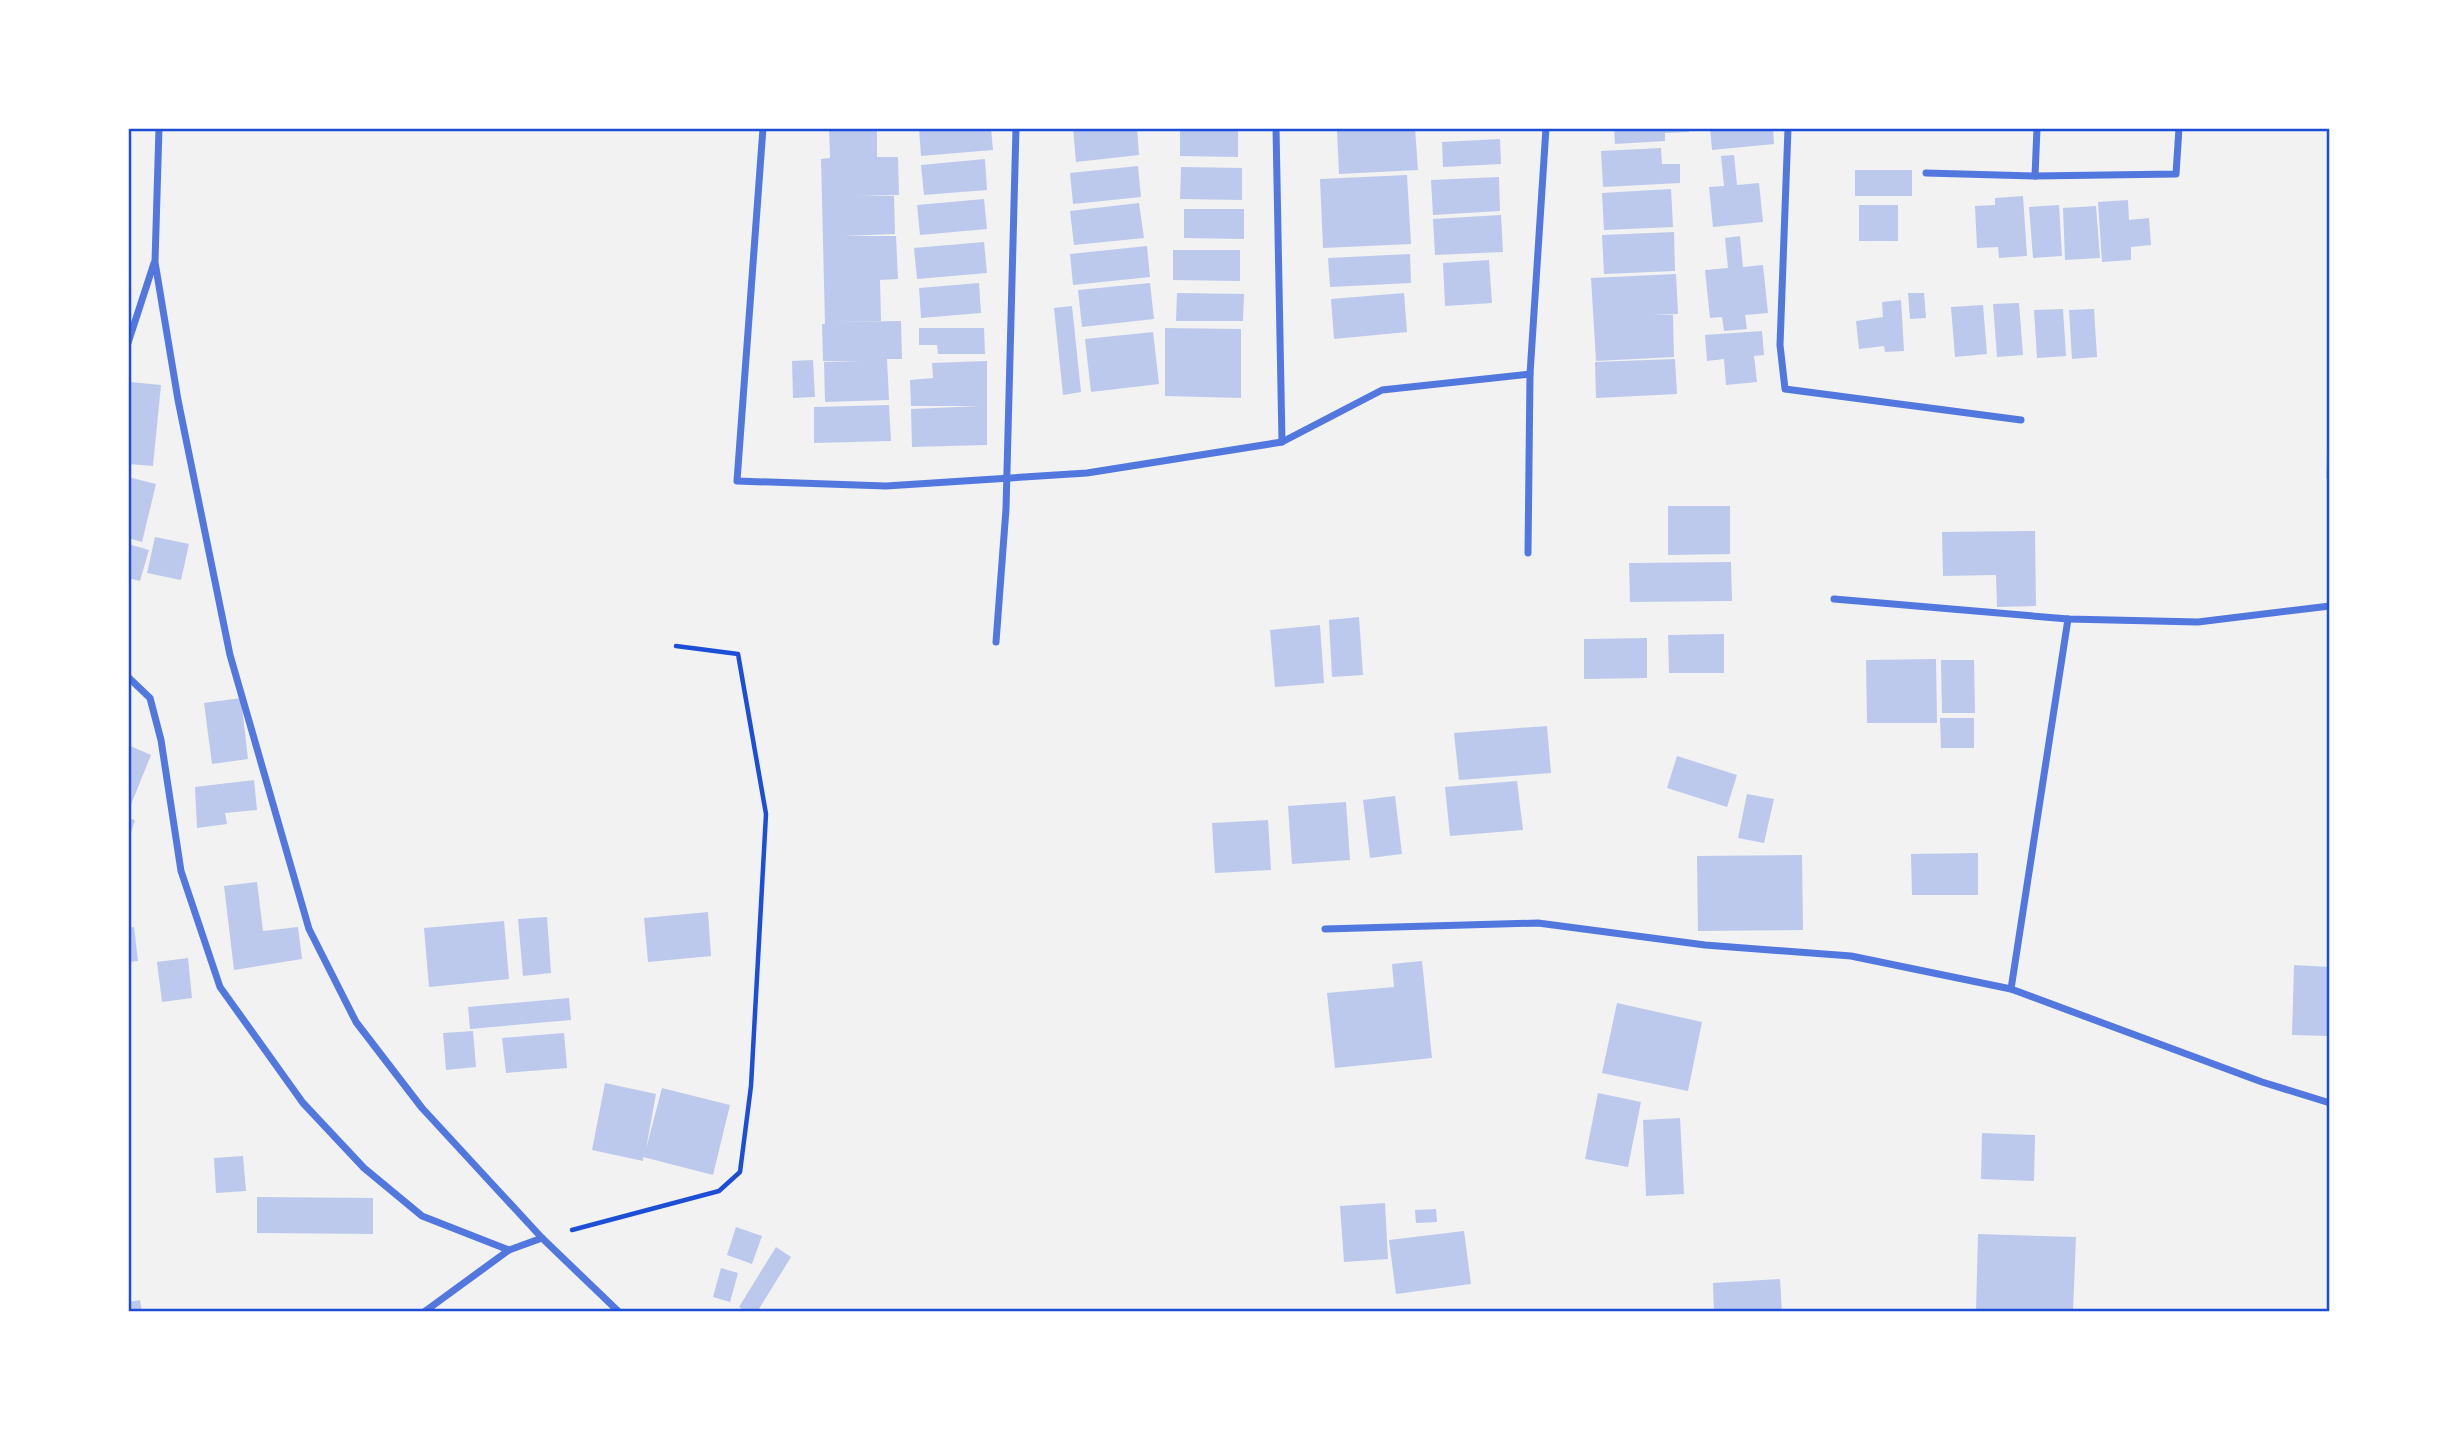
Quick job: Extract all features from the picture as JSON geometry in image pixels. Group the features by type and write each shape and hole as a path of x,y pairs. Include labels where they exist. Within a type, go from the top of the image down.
{"street":[{"path":"159,128 155,262 178,400 230,655 309,929 356,1021 422,1108 542,1238 619,1312"},
{"path":"763,128 737,481 886,486 1087,473 1282,442 1382,390 1530,374"},
{"path":"996,642 1006,478 1016,128"},
{"path":"1276,128 1282,442"},
{"path":"1528,553 1530,374 1546,128"},
{"path":"1788,128 1780,345 1784,389 2021,420"},
{"path":"2035,176 2036,128"},
{"path":"1926,173 2035,176 2176,174 2179,128"},
{"path":"128,343 155,262"},
{"path":"1834,599 2068,619 2198,622 2330,606"},
{"path":"2011,989 2068,619"},
{"path":"128,677 150,698 161,740 181,871 220,987 303,1103 364,1168 422,1216 509,1250"},
{"path":"1325,929 1538,923 1705,945 1851,956 2011,989 2262,1082 2330,1103"},
{"path":"424,1312 509,1250 542,1238"}],"path":[{"path":"542,1238 719,1191 740,1172 751,1086 766,814 738,654 676,646"}],"building":[{"path":"829,128 877,128 877,157 898,157 899,195 858,196 894,196 895,234 844,236 896,236 898,279 880,280 881,321 831,322 901,321 902,359 887,359 889,400 825,402 824,362 860,361 823,361 822,324 825,324 821,159 830,158"},
{"path":"919,128 991,128 993,150 921,156"},
{"path":"1073,128 1137,128 1139,155 1076,162"},
{"path":"1180,128 1238,129 1238,157 1180,156"},
{"path":"1415,128 1418,170 1339,174 1337,131"},
{"path":"1614,128 1689,128 1689,132 1665,133 1665,141 1615,144"},
{"path":"1710,128 1773,128 1774,144 1712,150"},
{"path":"1500,139 1501,164 1443,167 1442,142"},
{"path":"1661,148 1662,164 1680,164 1680,183 1603,187 1601,151"},
{"path":"1734,155 1737,185 1759,183 1763,222 1713,227 1709,187 1724,186 1721,156"},
{"path":"985,159 987,190 924,195 921,165"},
{"path":"1138,166 1141,197 1073,204 1070,173"},
{"path":"1181,167 1242,168 1242,200 1180,199"},
{"path":"1855,170 1912,170 1912,196 1855,196"},
{"path":"1407,175 1411,244 1323,248 1320,179"},
{"path":"1499,177 1500,211 1433,215 1431,180"},
{"path":"1671,189 1673,227 1604,230 1602,193"},
{"path":"2023,196 2027,256 1999,258 1998,247 1977,248 1975,206 1995,205 1995,198"},
{"path":"984,199 987,229 920,235 917,205"},
{"path":"2128,200 2129,220 2149,218 2151,245 2131,247 2131,260 2102,262 2098,202"},
{"path":"1139,203 1144,238 1074,245 1070,211"},
{"path":"1859,205 1898,205 1898,241 1859,241"},
{"path":"2059,205 2062,256 2033,258 2029,207"},
{"path":"2096,206 2100,258 2065,260 2063,208"},
{"path":"1184,209 1244,209 1244,239 1184,238"},
{"path":"1501,215 1503,252 1435,255 1433,219"},
{"path":"1674,232 1675,271 1604,274 1602,235"},
{"path":"1740,236 1743,267 1763,265 1768,313 1745,315 1747,329 1724,331 1722,317 1710,318 1705,270 1728,268 1725,238"},
{"path":"984,242 987,273 917,279 914,248"},
{"path":"1147,246 1150,277 1073,285 1070,254"},
{"path":"1173,250 1240,250 1240,281 1173,280"},
{"path":"1410,254 1411,283 1330,287 1328,258"},
{"path":"1489,260 1492,303 1445,306 1443,263"},
{"path":"1676,274 1678,314 1652,315 1673,315 1674,357 1596,361 1591,278"},
{"path":"979,283 981,313 921,318 919,288"},
{"path":"1150,283 1154,319 1082,327 1078,290"},
{"path":"1177,293 1244,294 1243,321 1176,321"},
{"path":"1404,293 1407,332 1334,339 1331,299"},
{"path":"1908,293 1924,293 1926,318 1910,319"},
{"path":"1901,300 1904,351 1885,352 1884,346 1859,349 1856,321 1883,317 1882,302"},
{"path":"2019,303 2023,355 1997,357 1993,304"},
{"path":"1983,305 1987,354 1955,357 1951,307"},
{"path":"1072,306 1081,392 1063,395 1054,308"},
{"path":"2063,309 2066,356 2037,358 2034,310"},
{"path":"2094,309 2097,357 2072,359 2069,310"},
{"path":"919,328 984,328 985,354 938,354 937,345 919,345"},
{"path":"1165,328 1241,329 1241,398 1165,396"},
{"path":"1762,331 1764,355 1754,356 1757,382 1726,385 1724,359 1707,361 1705,335"},
{"path":"1153,332 1159,384 1091,392 1085,339"},
{"path":"1675,359 1677,394 1596,398 1595,362"},
{"path":"813,360 815,397 793,398 792,361"},
{"path":"987,361 987,445 912,447 911,409 980,406 911,406 910,380 933,378 932,363"},
{"path":"130,382 161,385 153,466 128,464"},
{"path":"889,405 891,441 814,443 814,407"},
{"path":"2328,422 2330,479 2326,479"},
{"path":"128,477 156,484 142,542 128,538"},
{"path":"1668,506 1730,506 1730,554 1668,555"},
{"path":"2035,531 2036,606 1997,607 1996,575 1943,576 1942,532"},
{"path":"155,537 189,544 181,580 147,573"},
{"path":"128,544 149,550 140,581 128,578"},
{"path":"1731,562 1732,601 1630,602 1629,563"},
{"path":"1359,617 1363,675 1332,677 1329,620"},
{"path":"1320,625 1324,683 1275,687 1270,630"},
{"path":"1724,634 1724,673 1669,673 1668,635"},
{"path":"1647,638 1647,678 1584,679 1584,639"},
{"path":"1936,659 1937,723 1867,723 1866,660"},
{"path":"1941,660 1974,660 1975,713 1942,713"},
{"path":"241,698 248,759 212,764 204,703"},
{"path":"1940,718 1974,718 1974,748 1941,748"},
{"path":"1547,726 1551,773 1459,780 1454,733"},
{"path":"128,745 151,755 128,812"},
{"path":"1677,756 1737,775 1727,807 1667,788"},
{"path":"254,780 257,810 225,813 227,824 197,828 195,787"},
{"path":"1517,781 1523,830 1450,836 1445,787"},
{"path":"1747,794 1774,799 1764,843 1738,838"},
{"path":"1395,796 1402,854 1370,858 1363,800"},
{"path":"1346,802 1350,860 1292,864 1288,806"},
{"path":"128,818 135,820 128,842"},
{"path":"1268,820 1271,870 1215,873 1212,823"},
{"path":"1978,853 1978,895 1912,895 1911,854"},
{"path":"1802,855 1803,930 1698,931 1697,856"},
{"path":"257,882 263,931 298,927 302,959 234,970 224,886"},
{"path":"708,912 711,956 648,962 644,918"},
{"path":"547,917 551,973 523,976 518,919"},
{"path":"504,921 509,979 429,987 424,928"},
{"path":"134,927 138,961 128,962 128,928"},
{"path":"188,958 192,998 162,1002 157,962"},
{"path":"1422,961 1432,1058 1335,1068 1327,993 1394,987 1392,964"},
{"path":"2294,965 2330,967 2330,1036 2292,1035"},
{"path":"569,998 571,1020 470,1029 468,1007"},
{"path":"1617,1003 1702,1022 1688,1091 1602,1073"},
{"path":"473,1031 476,1067 446,1070 443,1033"},
{"path":"564,1033 567,1068 506,1073 502,1038"},
{"path":"605,1083 656,1094 646,1149 662,1088 730,1105 713,1175 643,1157 643,1161 592,1150"},
{"path":"1598,1093 1641,1102 1628,1167 1585,1159"},
{"path":"1680,1118 1684,1194 1646,1196 1643,1120"},
{"path":"1982,1133 2035,1135 2034,1181 1981,1179"},
{"path":"243,1156 246,1191 216,1193 214,1158"},
{"path":"257,1197 373,1198 373,1234 257,1233"},
{"path":"1385,1203 1388,1259 1344,1262 1340,1206"},
{"path":"1436,1209 1437,1222 1416,1223 1415,1210"},
{"path":"736,1227 762,1236 752,1264 727,1255"},
{"path":"1464,1231 1471,1284 1396,1294 1389,1240"},
{"path":"1978,1234 2076,1237 2073,1312 1976,1312"},
{"path":"776,1247 791,1257 757,1312 747,1312 739,1307"},
{"path":"721,1268 738,1273 730,1302 713,1297"},
{"path":"1780,1279 1782,1312 1714,1312 1713,1283"},
{"path":"140,1300 142,1312 128,1312 128,1302"}]}
